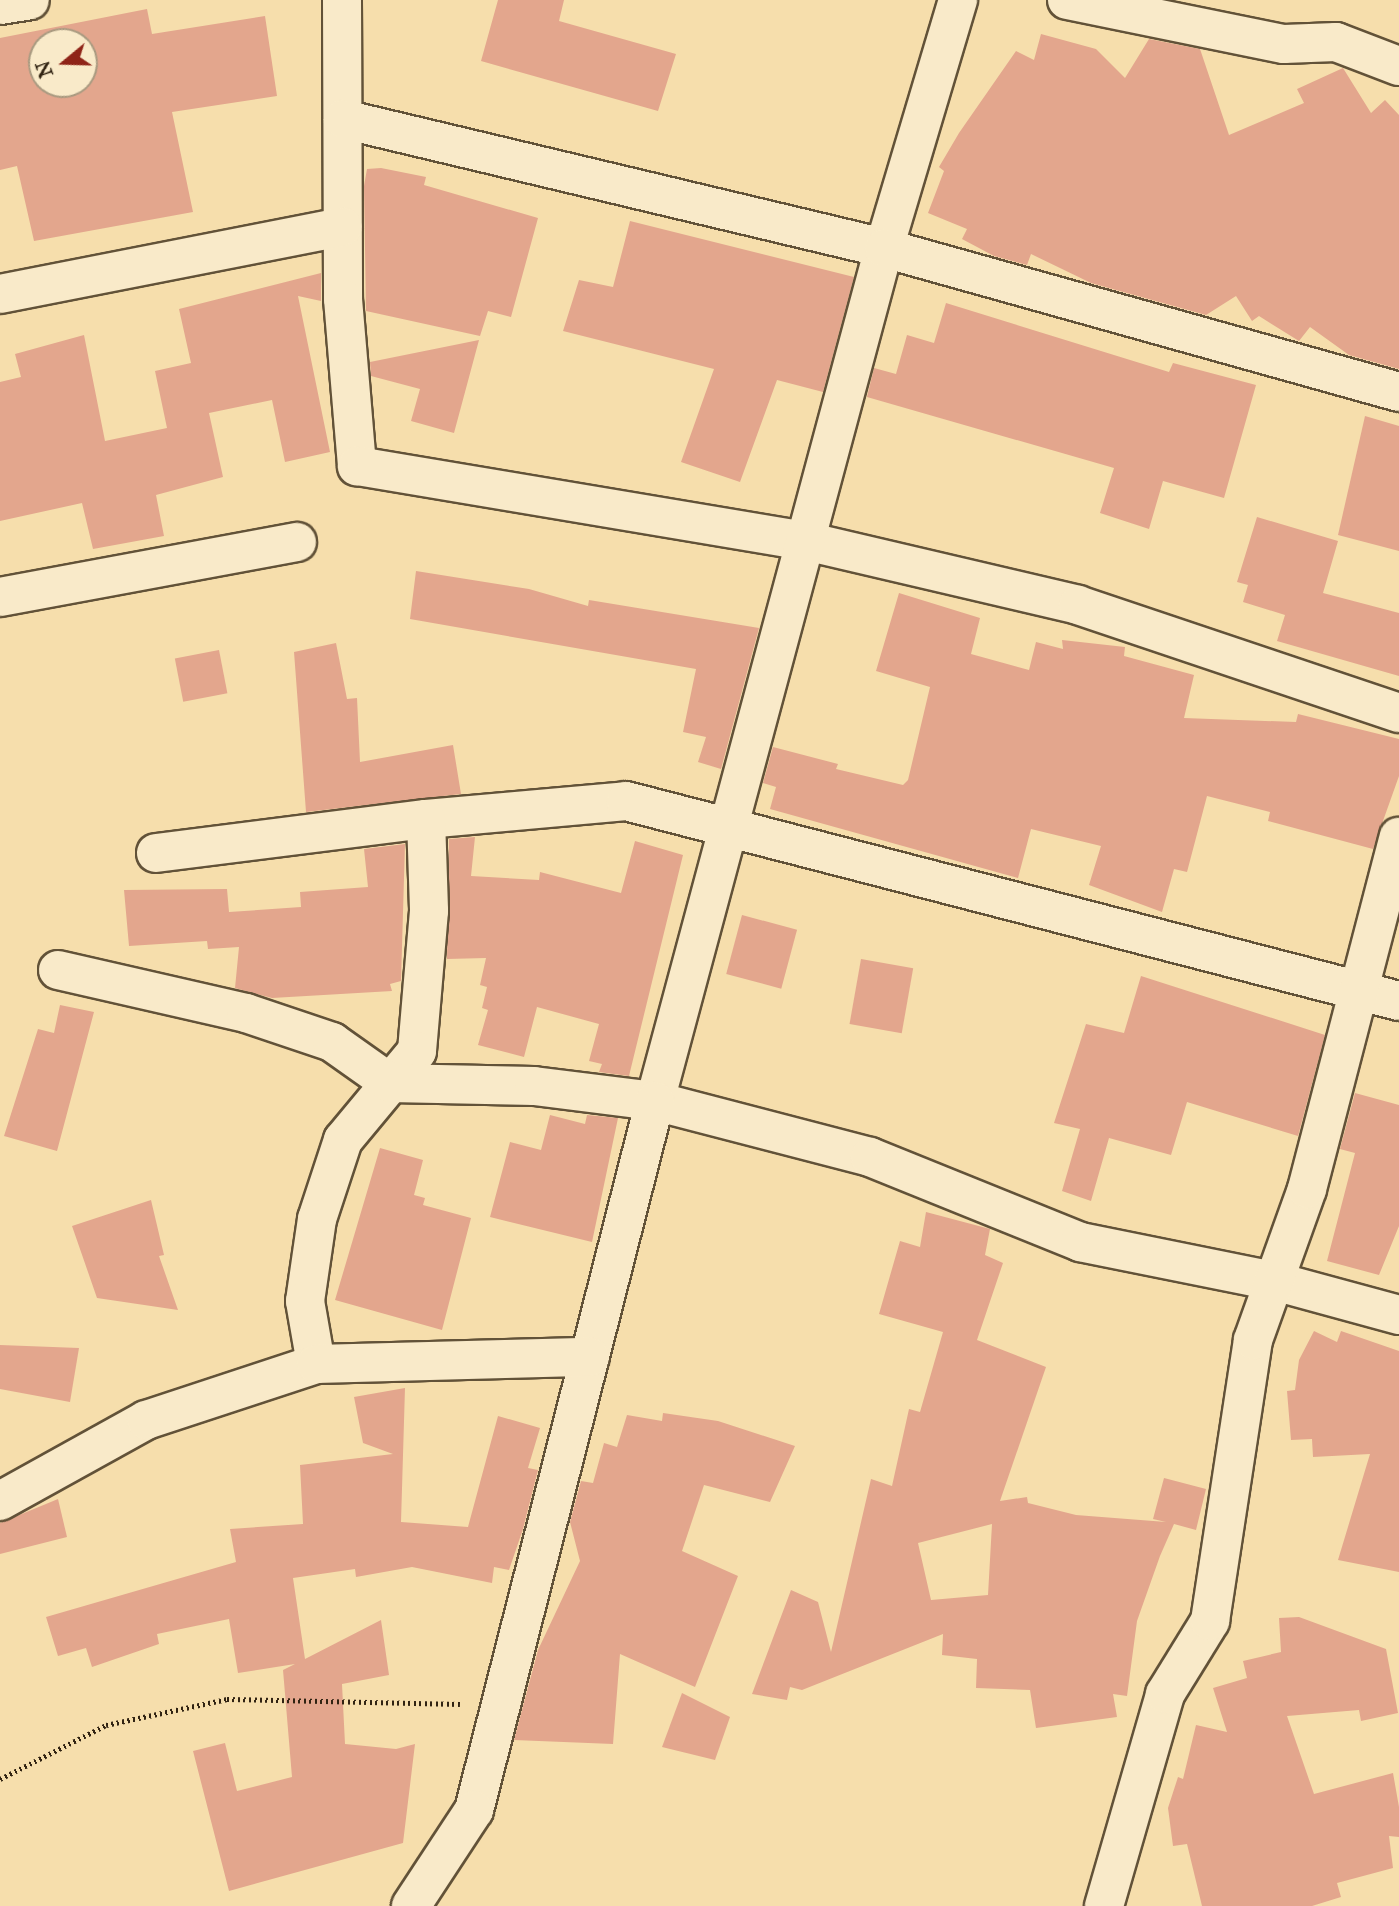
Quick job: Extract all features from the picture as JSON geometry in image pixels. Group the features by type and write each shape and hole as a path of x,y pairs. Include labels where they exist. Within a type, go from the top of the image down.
{"street":[{"path":"0,5 30,0"},
{"path":"342,0 343,227 357,466 806,541 1077,605 1399,713"},
{"path":"411,1906 474,1810 496,1704 590,1357 655,1101 884,248 958,0"},
{"path":"1067,0 1284,44 1336,42 1399,66"},
{"path":"342,119 884,248 1399,392"},
{"path":"0,294 343,227"},
{"path":"0,597 297,542"},
{"path":"156,853 426,819 626,801 728,831 1399,1001"},
{"path":"316,1364 306,1301 317,1219 343,1140 417,1051 423,1010 426,819"},
{"path":"1104,1906 1165,1695 1210,1621 1253,1340 1307,1189 1399,837"},
{"path":"58,970 246,1013 332,1042 390,1083 534,1086 655,1101 870,1157 1080,1242 1274,1281 1399,1315"},
{"path":"0,1500 146,1420 316,1364 590,1357"}],"path":[{"path":"0,1779 106,1725 227,1699 496,1704"}],"building":[{"path":"498,0 564,0 559,21 676,54 658,111 481,61"},
{"path":"147,9 152,34 265,16 277,96 172,112 193,212 34,241 17,166 0,170 0,38 28,32 28,98 98,98 98,28 51,28"},
{"path":"1041,34 1096,49 1125,78 1149,39 1200,49 1229,135 1304,103 1297,89 1343,68 1371,113 1385,100 1399,115 1399,369 1349,355 1310,327 1299,341 1259,316 1252,321 1236,296 1206,315 1091,283 1031,254 1027,265 994,256 962,239 967,229 928,213 944,171 939,167 959,133 1016,51 1034,60"},
{"path":"381,168 426,177 424,185 538,218 511,317 488,311 480,336 366,311 364,186 367,169"},
{"path":"630,221 854,277 823,392 777,380 740,482 681,462 714,369 563,331 579,280 613,287"},
{"path":"321,273 321,301 298,296 330,452 285,462 272,400 209,413 223,477 156,495 164,536 93,549 82,503 0,521 0,382 21,377 15,354 84,335 105,441 167,428 155,371 191,363 179,309"},
{"path":"946,303 1169,372 1173,363 1256,385 1224,498 1163,481 1149,529 1100,513 1114,468 867,397 874,368 896,374 907,335 934,343"},
{"path":"479,340 454,433 411,421 420,389 371,376 370,362"},
{"path":"1365,416 1399,426 1399,551 1338,535"},
{"path":"1257,517 1338,541 1323,593 1399,613 1399,676 1277,641 1285,615 1243,602 1248,585 1237,582"},
{"path":"416,571 529,589 588,606 589,600 759,628 721,769 698,762 706,737 683,732 696,669 410,619"},
{"path":"899,593 980,618 971,654 1029,670 1036,642 1063,649 1062,640 1125,647 1124,656 1194,675 1184,718 1296,722 1298,714 1399,739 1399,776 1373,849 1268,821 1270,812 1207,796 1187,872 1174,869 1162,912 1089,885 1101,846 1031,829 1018,878 770,809 776,787 763,783 773,747 838,764 836,769 903,785 908,780 930,687 876,671"},
{"path":"336,643 347,699 357,698 360,762 453,745 461,794 306,812 294,652"},
{"path":"219,650 227,693 183,702 175,659"},
{"path":"475,837 471,876 539,880 540,872 621,893 635,841 683,855 629,1076 599,1072 602,1064 589,1061 599,1024 537,1007 524,1057 478,1045 488,1010 482,1008 487,987 480,985 486,958 447,959 449,839"},
{"path":"405,844 401,981 390,984 392,991 272,998 235,988 239,947 208,949 207,941 129,946 124,890 227,889 229,912 301,907 300,892 368,887 364,849"},
{"path":"742,915 797,930 781,989 726,974"},
{"path":"861,959 913,968 902,1033 850,1024"},
{"path":"1141,976 1325,1035 1298,1136 1187,1102 1171,1155 1109,1138 1091,1201 1062,1191 1080,1129 1054,1123 1086,1024 1124,1033"},
{"path":"60,1005 94,1012 57,1151 4,1136 38,1029 54,1033"},
{"path":"1355,1093 1399,1105 1399,1226 1379,1275 1327,1261 1355,1153 1340,1149"},
{"path":"550,1115 585,1124 587,1115 618,1118 592,1242 490,1217 510,1142 541,1150"},
{"path":"380,1148 423,1160 414,1195 425,1198 423,1205 471,1218 442,1330 335,1300"},
{"path":"151,1200 164,1255 159,1256 178,1310 97,1298 72,1226"},
{"path":"926,1212 990,1229 985,1255 1003,1263 977,1340 1046,1367 1000,1501 1027,1497 1028,1503 1076,1515 1166,1522 1153,1519 1164,1478 1206,1489 1196,1530 1174,1524 1160,1556 1137,1621 1127,1696 1113,1694 1117,1717 1036,1728 1030,1690 976,1688 977,1659 942,1655 943,1634 802,1690 790,1687 787,1700 752,1694 791,1590 818,1602 831,1652 871,1479 892,1486 909,1409 920,1412 943,1332 879,1314 900,1241 920,1247","holes":["992,1524 988,1595 931,1600 918,1543"]},
{"path":"1314,1331 1337,1342 1341,1331 1399,1351 1399,1572 1338,1560 1370,1454 1313,1457 1312,1439 1291,1440 1287,1391 1295,1390 1299,1360"},
{"path":"0,1345 79,1348 70,1402 0,1389"},
{"path":"405,1388 401,1522 468,1527 498,1416 540,1428 528,1468 538,1470 509,1570 494,1567 492,1583 412,1567 356,1577 355,1569 293,1578 305,1659 381,1620 389,1675 342,1684 345,1744 396,1749 415,1744 403,1843 229,1891 193,1751 225,1743 237,1791 292,1777 283,1670 295,1664 238,1673 229,1619 157,1634 159,1644 92,1667 86,1648 58,1656 46,1617 236,1562 230,1529 303,1524 300,1465 393,1454 363,1443 354,1397"},
{"path":"663,1413 718,1421 795,1446 770,1502 704,1485 682,1551 738,1576 695,1687 620,1654 613,1744 514,1740 538,1650 580,1561 570,1522 581,1481 593,1483 604,1443 617,1447 627,1415 662,1421"},
{"path":"58,1499 67,1537 0,1554 0,1523"},
{"path":"1299,1617 1386,1649 1398,1713 1361,1721 1359,1710 1287,1716 1314,1794 1393,1773 1399,1807 1399,1837 1389,1836 1393,1868 1337,1883 1341,1897 1312,1906 1202,1906 1187,1844 1173,1846 1168,1808 1178,1777 1183,1779 1196,1725 1227,1732 1213,1688 1247,1678 1243,1661 1281,1652 1279,1618"},
{"path":"682,1693 730,1717 715,1760 662,1747"}]}
